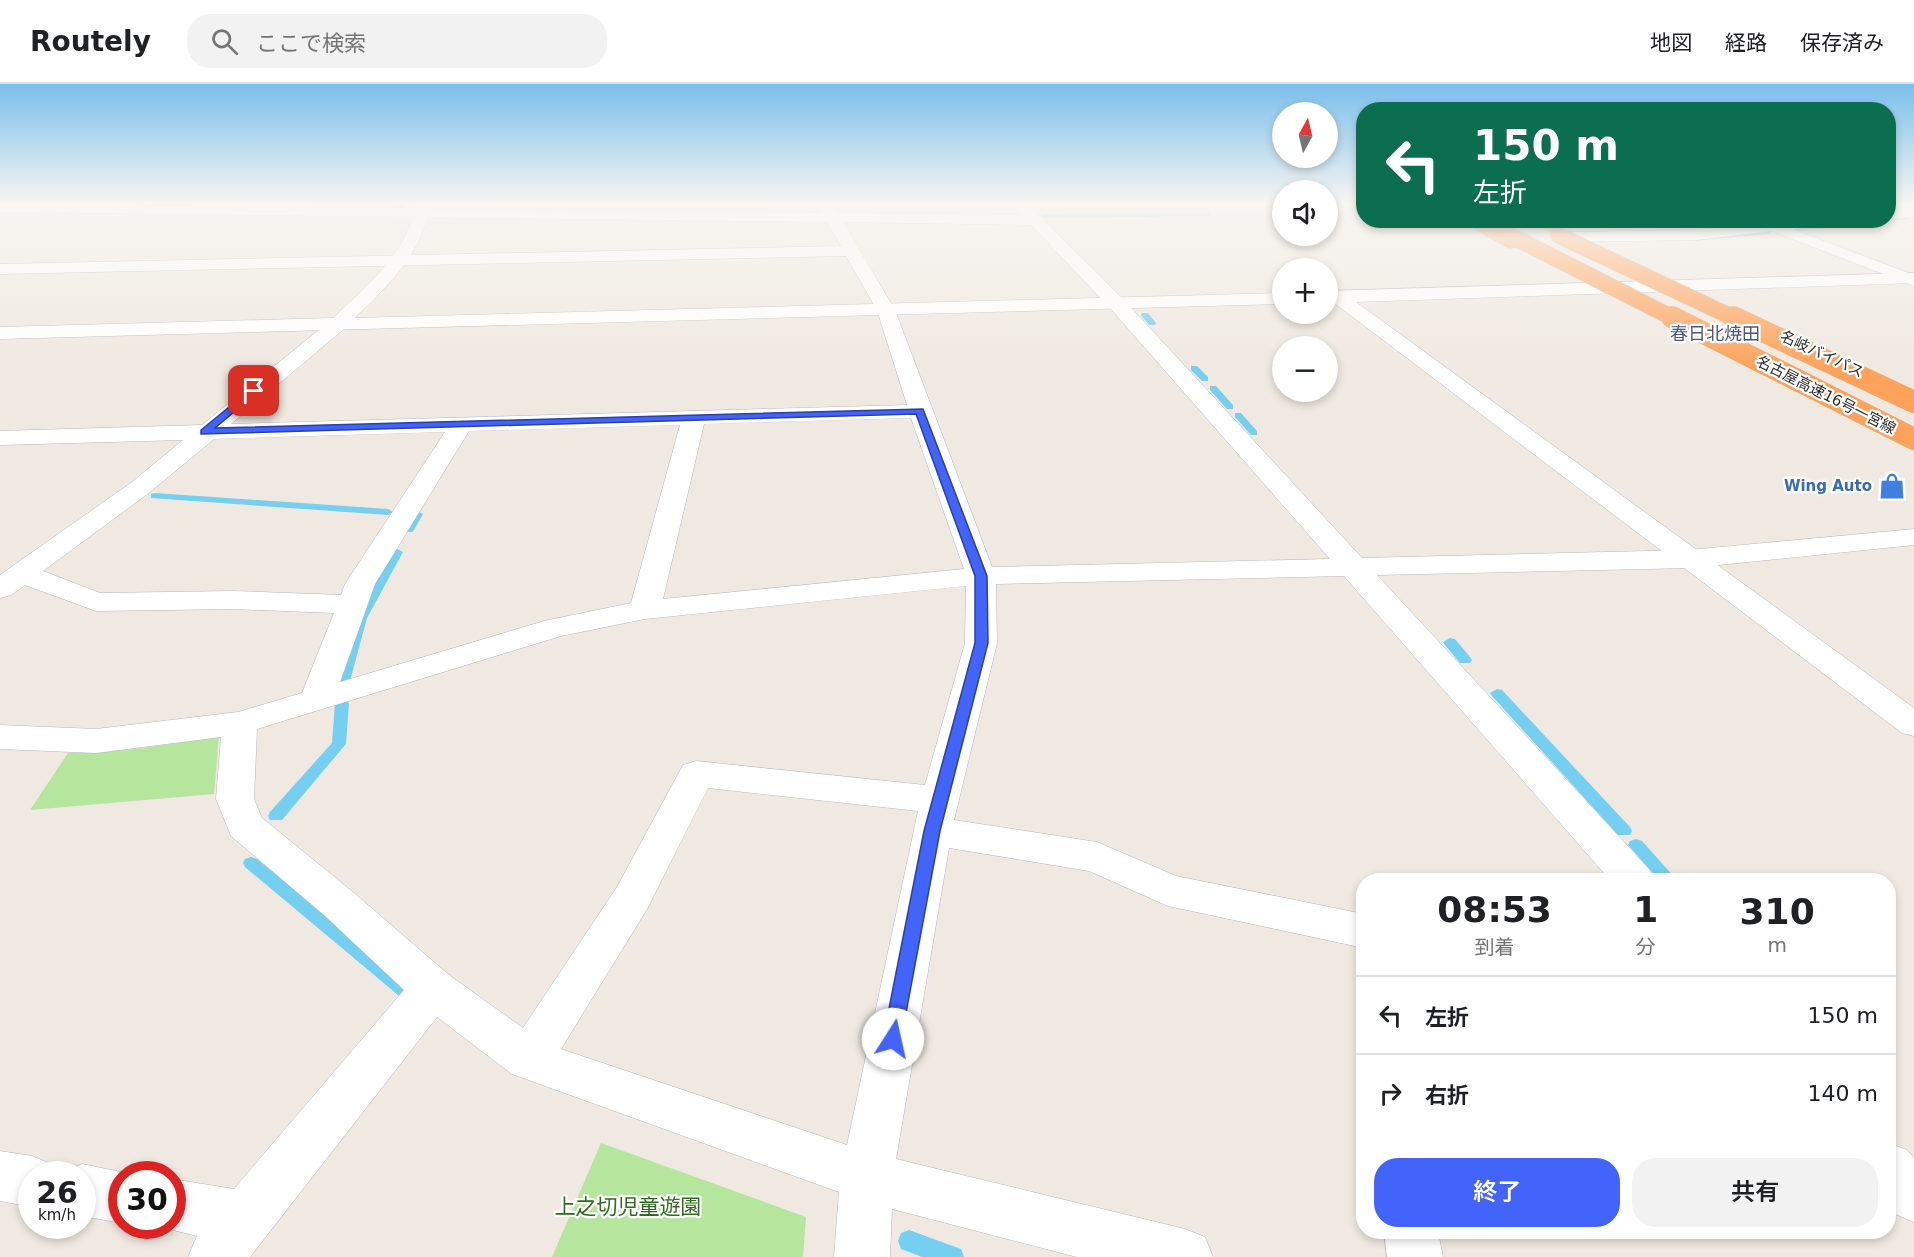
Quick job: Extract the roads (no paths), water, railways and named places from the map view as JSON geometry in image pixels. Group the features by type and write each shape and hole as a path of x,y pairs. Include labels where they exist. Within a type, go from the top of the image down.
{"highway":[{"path":"1538,257 1914,448"},
{"name":"名古屋高速16号一宮線","path":"1553,257 1914,439"},
{"path":"1579,257 1914,421"},
{"name":"名古屋高速16号一宮線","path":"1604,257 1914,402"},
{"name":"名岐バイパス","path":"1613,257 1914,396"}],"street":[{"path":"11,579 141,486 338,324 403,257"},
{"path":"0,269 565,257"},
{"path":"854,257 886,310 920,411 981,576 981,643 936,816 867,1177 862,1257"},
{"path":"1071,257 1117,304 1628,873"},
{"path":"1853,257 1912,279"},
{"path":"1338,297 1912,279"},
{"path":"0,333 1272,298"},
{"path":"1338,301 1914,725"},
{"path":"0,438 920,411"},
{"path":"645,610 694,417"},
{"path":"317,699 360,584 462,424"},
{"path":"0,737 96,741 240,723 555,628 645,610 981,576 1689,559 1914,537"},
{"path":"11,579 96,602 234,600 352,605"},
{"path":"240,723 235,799 245,826 339,904 433,988 529,1059 867,1177 1185,1257"},
{"path":"529,1059 632,898 696,774 936,816 1097,857 1168,890 1356,929"},
{"path":"186,1213 230,1237 433,988"},
{"path":"0,1176 18,1179"},
{"path":"1896,1176 1914,1196"},
{"path":"1412,1239 1415,1257"}],"waterway":[{"path":"1145,315 1152,323"},
{"path":"1175,347 1178,351"},
{"path":"1194,368 1205,379"},
{"path":"1213,388 1230,407"},
{"path":"1238,415 1254,433"},
{"path":"155,496 388,512"},
{"path":"408,530 417,514"},
{"path":"343,681 361,618 397,552"},
{"path":"1450,642 1465,660"},
{"path":"1497,693 1624,831"},
{"path":"276,816 339,744 342,703"},
{"path":"1636,845 1662,873"},
{"path":"251,863 405,990"},
{"path":"909,1241 953,1257"}],"place":[{"name":"Wing Auto","path":"1892,486"}],"district":[{"name":"春日北焼田","path":"1715,333"}],"park label":[{"name":"上之切児童遊園","path":"628,1207"}]}
